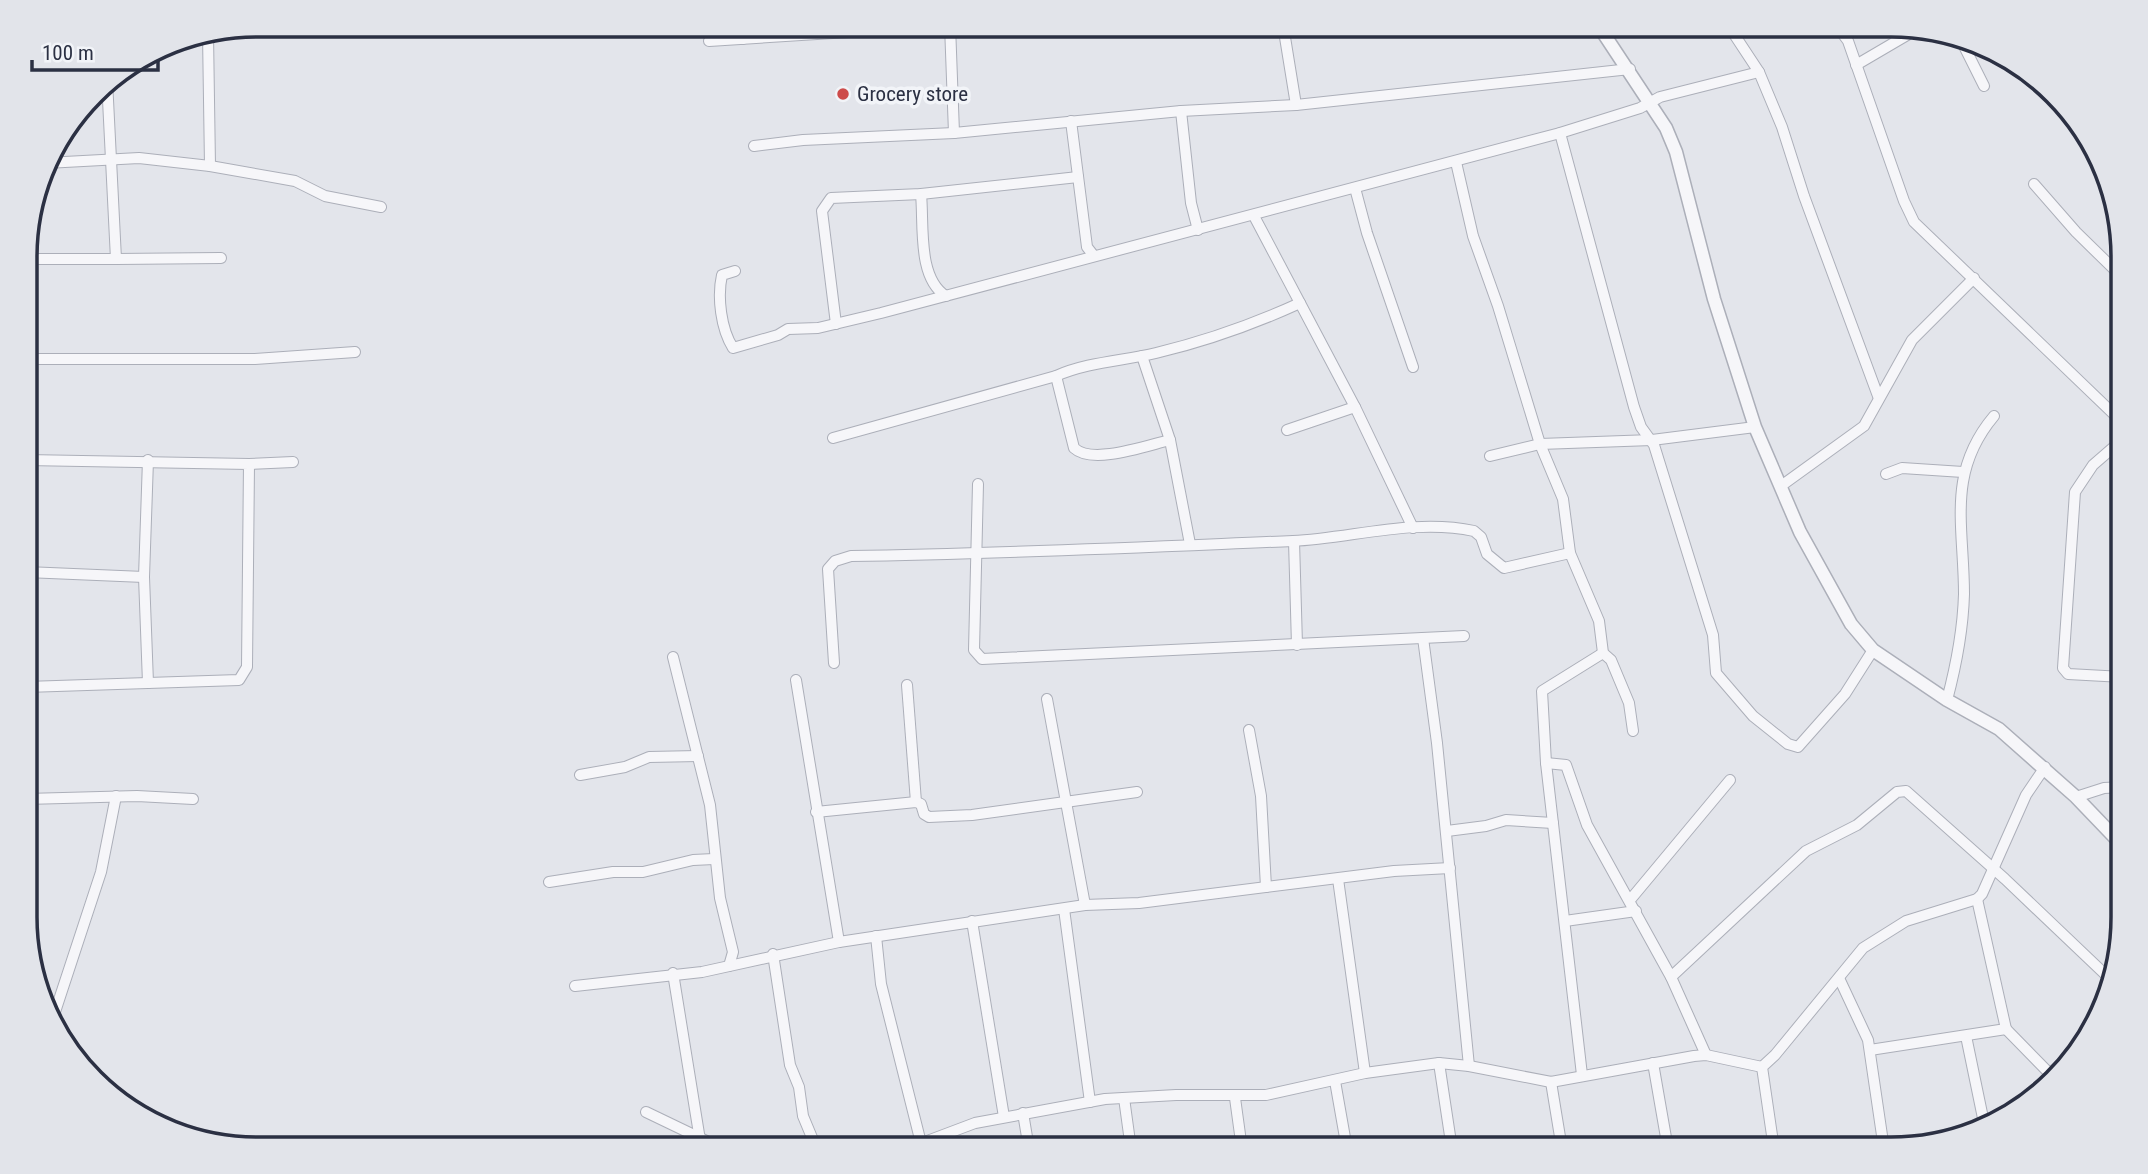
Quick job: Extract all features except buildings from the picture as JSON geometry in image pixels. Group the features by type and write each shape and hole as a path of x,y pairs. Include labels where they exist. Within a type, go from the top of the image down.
{"street":[{"path":"709,41 764,37"},
{"path":"953,37 954,132"},
{"path":"1285,37 1296,105"},
{"path":"1607,37 1651,102 1676,152 1714,299 1755,428 1832,595 1850,624 1873,650 1947,700 1999,729 2045,767 2111,833"},
{"path":"1736,37 1759,72 1782,127 1804,196 1878,396"},
{"path":"1845,37 1914,222 2111,412"},
{"path":"1856,65 1901,38"},
{"path":"208,43 210,166"},
{"path":"1967,51 1984,86"},
{"path":"754,146 803,140 954,132 1181,111 1296,105 1630,69"},
{"path":"735,271 722,275 720,285 722,311 733,348 778,335 788,329 836,324 1455,162 1759,72"},
{"path":"107,95 116,260"},
{"path":"1181,111 1191,203 1198,230"},
{"path":"1071,121 1087,247 1094,256"},
{"path":"1560,133 1634,407 1641,427 1652,440 1713,635 1716,673 1753,716 1788,744 1801,746 1845,694 1873,650"},
{"path":"58,163 153,159 210,166 295,181 325,196 381,207"},
{"path":"1455,162 1473,236 1499,306 1540,444 1563,499 1570,553 1599,621 1603,653 1611,660 1629,703 1633,731"},
{"path":"836,324 823,206 831,198 921,194 1078,177"},
{"path":"2034,184 2076,232 2111,266"},
{"path":"1356,188 1367,233 1412,367"},
{"path":"921,194 928,275 935,289 946,296"},
{"path":"1254,216 1355,407 1413,528"},
{"path":"37,259 221,258"},
{"path":"1781,486 1864,426 1878,396 1912,340 1974,278"},
{"path":"833,438 1056,376 1073,368 1142,356 1231,331 1300,303"},
{"path":"37,359 255,359 355,352"},
{"path":"1142,356 1170,440 1190,544"},
{"path":"1056,376 1074,448 1083,455 1096,456 1170,440"},
{"path":"1287,430 1355,407"},
{"path":"1947,700 1955,669 1964,594 1961,557 1963,472 1976,437 1994,416"},
{"path":"1490,456 1540,444 1652,440 1755,428"},
{"path":"2111,449 2092,465 2075,492 2063,668 2068,674 2111,676"},
{"path":"37,460 249,464 293,461"},
{"path":"148,460 144,577 148,683"},
{"path":"37,687 239,680 247,667 249,464"},
{"path":"1886,474 1902,468 1963,472"},
{"path":"978,484 974,650 982,659 1464,636"},
{"path":"834,663 828,569 835,561 851,555 976,554 1294,541 1413,528 1474,531 1481,537 1487,554 1504,568 1570,553"},
{"path":"1294,541 1297,646"},
{"path":"37,572 144,577"},
{"path":"1423,638 1447,831 1469,1066"},
{"path":"1582,1075 1546,763 1542,691 1603,653"},
{"path":"673,657 710,805 720,898 733,952 729,966"},
{"path":"796,680 814,776 816,812 839,942"},
{"path":"907,685 916,802"},
{"path":"1047,699 1085,905"},
{"path":"1249,730 1261,796 1266,887"},
{"path":"580,775 625,767 649,757 698,757"},
{"path":"1546,763 1566,765 1587,825 1671,977 1706,1055"},
{"path":"1762,1067 1775,1055 1863,948 1906,922 1977,899 1994,870 2026,794 2045,767"},
{"path":"1630,900 1730,780"},
{"path":"2076,797 2111,788"},
{"path":"1671,977 1806,851 1857,825 1897,792 1906,791 1914,795 2104,973"},
{"path":"816,812 916,802 921,804 924,814 929,817 972,815 1137,792"},
{"path":"37,799 116,796 193,799"},
{"path":"56,1007 101,872 116,796"},
{"path":"1447,831 1486,826 1506,820 1553,823"},
{"path":"549,882 613,872 643,872 693,860 715,859"},
{"path":"575,986 729,966 773,954 839,942 1085,905 1139,903 1450,868"},
{"path":"1338,879 1365,1073"},
{"path":"1977,899 2006,1029 2048,1071"},
{"path":"1063,909 1090,1102"},
{"path":"1564,921 1636,911"},
{"path":"972,921 1004,1116"},
{"path":"876,936 881,984 919,1137"},
{"path":"733,952 745,962"},
{"path":"773,954 790,1065 799,1087 803,1116 812,1137"},
{"path":"673,973 700,1137"},
{"path":"1839,978 1864,1029 1870,1051 1882,1137"},
{"path":"1870,1051 2006,1029"},
{"path":"1966,1036 1983,1117"},
{"path":"946,1137 1004,1116 1090,1102 1176,1095 1235,1098 1266,1096 1365,1073 1439,1063 1551,1082 1706,1055 1762,1067"},
{"path":"1439,1063 1450,1137"},
{"path":"1653,1063 1666,1137"},
{"path":"1762,1067 1772,1137"},
{"path":"1335,1081 1345,1137"},
{"path":"1551,1082 1560,1137"},
{"path":"1124,1098 1129,1137"},
{"path":"1235,1098 1240,1137"},
{"path":"646,1112 694,1137"},
{"path":"1023,1113 1027,1137"}],"place":[{"name":"Grocery store","path":"843,94"}]}
